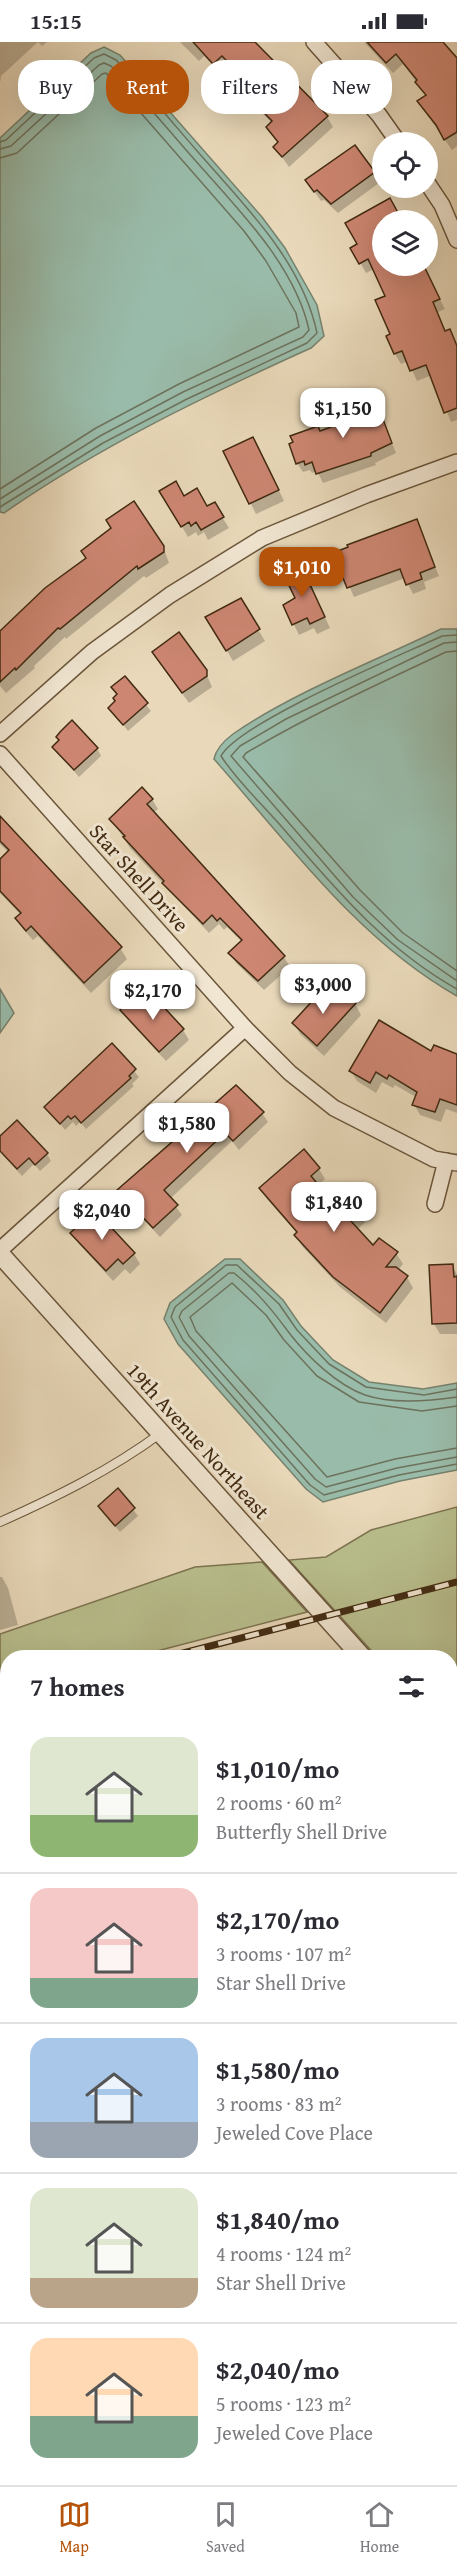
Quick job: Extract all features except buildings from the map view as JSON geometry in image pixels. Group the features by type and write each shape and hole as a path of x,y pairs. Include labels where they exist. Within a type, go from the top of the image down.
{"street":[{"path":"314,42 379,115 391,132"},
{"path":"437,198 457,240"},
{"path":"0,734 92,652 170,595 262,538 366,495 457,462"},
{"name":"Star Shell Drive","path":"0,754 245,1028 290,1073 334,1108 434,1159 451,1162"},
{"path":"0,1252 245,1028"},
{"path":"435,1204 451,1162"},
{"name":"19th Avenue Northeast","path":"0,1252 356,1650"}],"lane":[{"path":"0,1522 124,1460 161,1433"}],"shaded area":[{"path":"457,1507 457,1650 371,1650 289,1560 326,1557 371,1530"},
{"path":"262,1562 307,1612 161,1650 0,1650 0,1634 195,1567"}],"water":[{"path":"104,47 120,55 124,60 106,60 106,114 172,114 262,217 285,248 317,305 324,336 311,348 115,444 4,513 0,512 0,138 26,114 94,114 94,60 84,60 91,53"},
{"path":"441,629 457,629 457,996 388,948 357,919 326,888 214,759 219,748 227,739 256,719 307,691"},
{"path":"0,989 14,1013 0,1033"},
{"path":"225,1259 240,1259 283,1300 301,1326 333,1360 369,1382 423,1389 457,1383 457,1470 400,1481 323,1502 306,1489 178,1344 164,1319 170,1303"}],"railway":[{"path":"195,1650 457,1582"}]}
